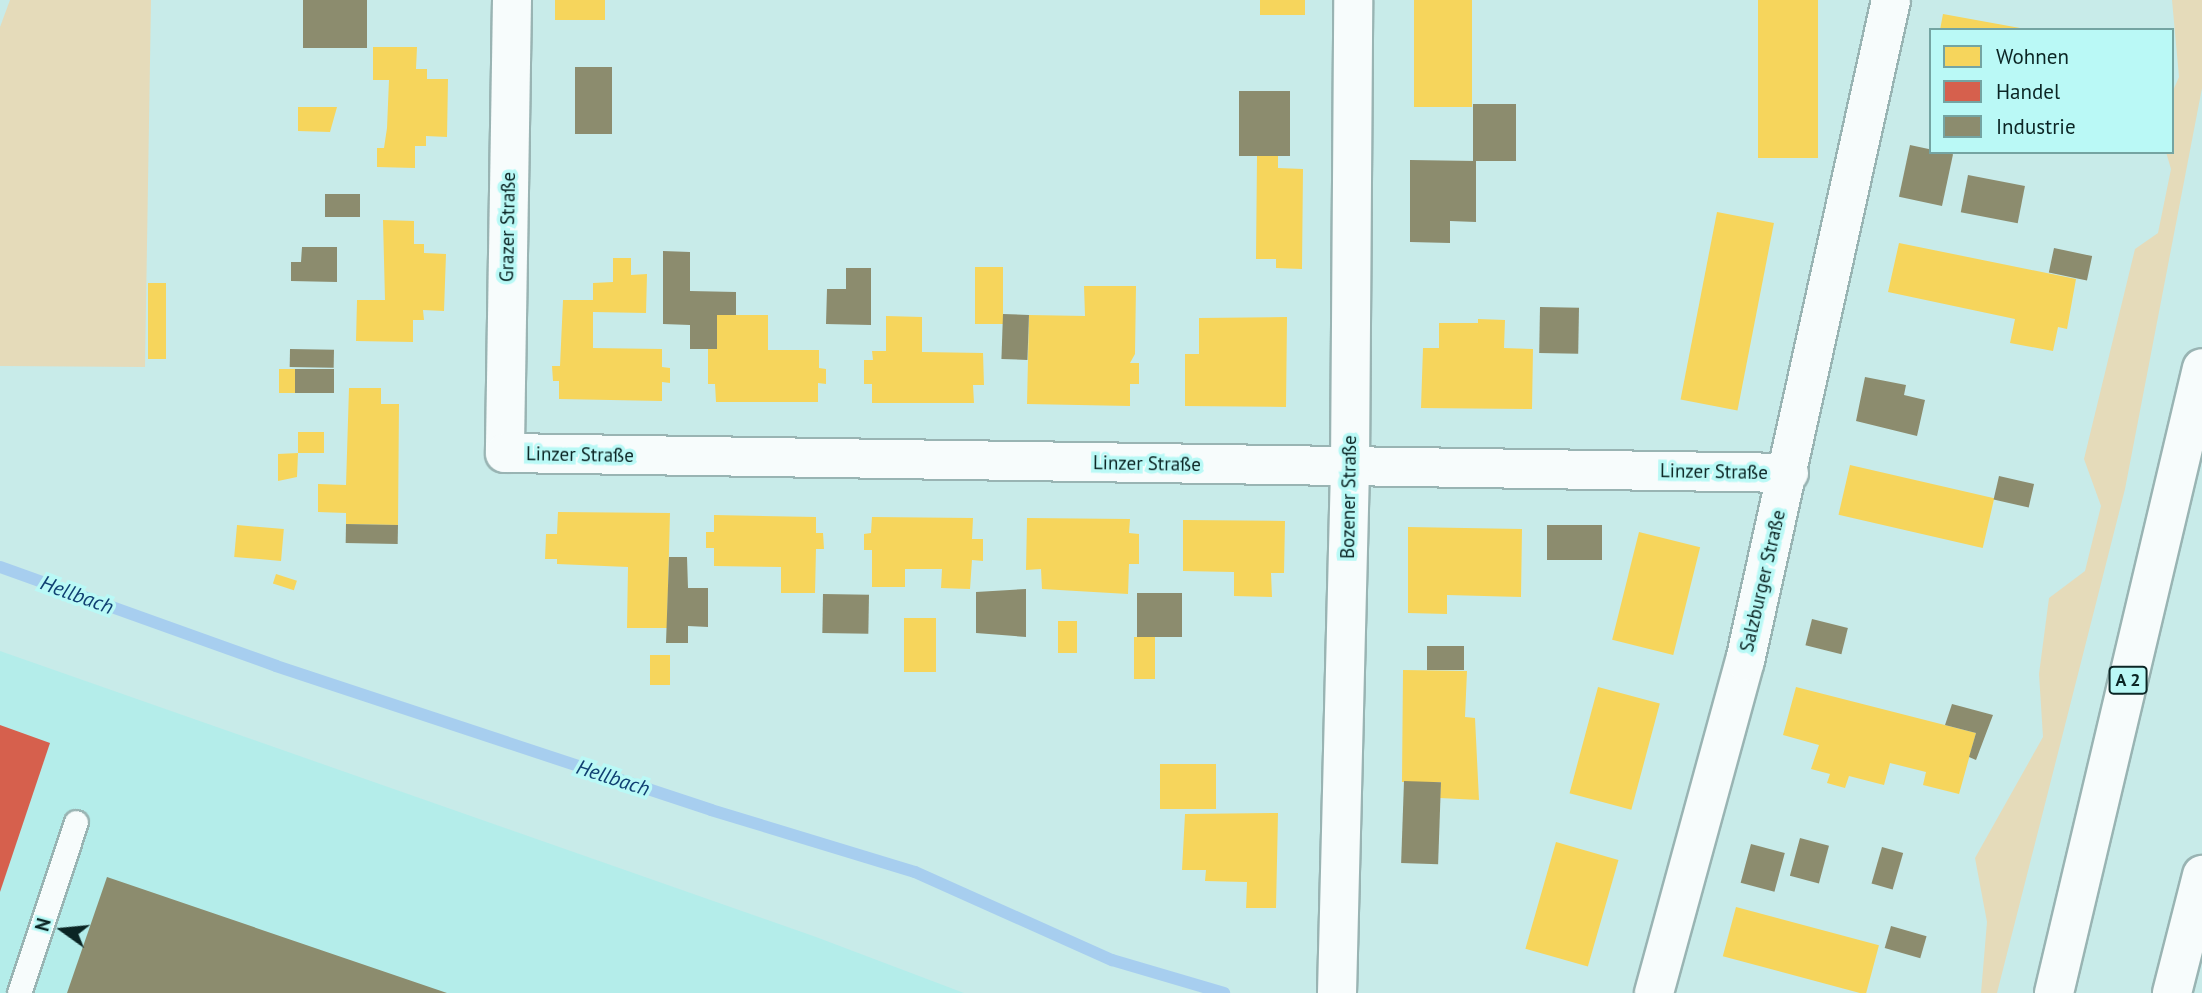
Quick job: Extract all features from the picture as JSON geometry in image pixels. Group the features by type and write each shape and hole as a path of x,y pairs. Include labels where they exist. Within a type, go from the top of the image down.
{"main road":[{"name":"Grazer Straße","path":"505,453 512,0"},
{"name":"Bozener Straße","path":"1337,993 1350,468 1353,0"},
{"name":"Salzburger Straße","path":"1654,993 1745,661 1891,0"},
{"name":"A 2","path":"2054,993 2202,368"},
{"name":"Linzer Straße","path":"505,453 1788,473"},
{"path":"2172,993 2202,876"}],"lane":[{"path":"19,993 76,822"}],"shaded area":[{"path":"10,0 151,0 145,367 0,366 0,27"},
{"path":"2172,0 2202,0 2202,88 2125,489 1997,993 1981,993 1987,922 1975,858 2043,737 2039,674 2049,598 2085,571 2101,506 2084,459 2135,249 2158,233 2171,169 2167,154 2174,154 2174,88 2179,77"},
{"path":"0,651 816,937 964,993 0,993"}],"building: Wohnen":[{"path":"555,0 605,0 605,20 555,20"},
{"path":"1260,0 1305,0 1305,15 1260,15"},
{"path":"1414,0 1472,0 1472,107 1414,107"},
{"path":"1758,0 1818,0 1818,158 1758,158"},
{"path":"1943,14 2020,28 1940,28"},
{"path":"373,47 417,47 416,69 427,69 427,79 448,79 447,137 426,136 426,146 415,146 415,168 377,167 377,148 384,148 387,128 389,80 373,80"},
{"path":"298,107 337,107 330,132 298,131"},
{"path":"1257,156 1278,156 1278,168 1303,169 1302,269 1276,268 1276,259 1256,259"},
{"path":"1717,212 1774,223 1737,411 1681,399"},
{"path":"383,220 414,221 414,244 424,244 424,253 446,254 444,311 423,310 424,320 413,320 413,342 356,341 357,300 385,300"},
{"path":"1899,243 2076,279 2067,329 2058,327 2053,351 2010,343 2015,319 1888,292"},
{"path":"613,258 631,258 631,275 647,274 646,313 593,312 593,348 662,349 662,367 670,368 670,383 662,382 662,401 559,399 559,381 553,381 552,366 560,366 563,300 593,300 593,283 613,282"},
{"path":"975,267 1003,267 1003,324 975,324"},
{"path":"148,283 166,283 166,359 148,359"},
{"path":"1084,286 1136,286 1135,354 1130,363 1139,363 1139,384 1130,384 1130,406 1027,404 1029,315 1085,316"},
{"path":"717,315 768,315 768,350 819,350 819,368 826,369 826,384 818,383 818,402 716,402 715,384 708,384 708,349 717,349"},
{"path":"886,316 922,317 922,352 983,353 984,385 973,385 974,403 872,403 872,384 864,384 864,360 873,360 872,351 886,351"},
{"path":"1287,317 1286,407 1185,406 1185,354 1199,354 1199,318"},
{"path":"1478,319 1505,320 1504,348 1533,349 1532,409 1421,408 1423,348 1439,348 1439,323 1478,323"},
{"path":"279,369 295,369 295,393 279,393"},
{"path":"349,388 381,388 381,404 399,404 398,525 346,524 346,513 318,512 318,484 346,485"},
{"path":"298,432 324,432 324,453 298,453"},
{"path":"298,453 297,477 278,481 278,454"},
{"path":"1850,465 1994,498 1983,548 1839,515"},
{"path":"558,512 670,513 667,628 627,628 628,567 557,564 557,559 545,559 546,534 557,534"},
{"path":"714,515 816,517 816,533 823,533 824,549 816,549 815,593 781,593 781,567 714,566 714,548 706,548 706,532 714,532"},
{"path":"872,517 973,518 972,539 983,539 983,561 972,560 970,589 941,588 942,569 905,569 905,587 872,587 872,550 864,550 864,534 871,533"},
{"path":"1027,518 1130,519 1129,533 1139,534 1139,564 1129,564 1128,594 1042,589 1041,569 1026,570"},
{"path":"1183,520 1285,521 1284,573 1271,573 1272,597 1234,596 1234,572 1183,571"},
{"path":"237,525 284,529 281,561 234,557"},
{"path":"1408,527 1522,529 1521,597 1447,595 1447,614 1408,613"},
{"path":"1639,532 1700,547 1673,655 1612,640"},
{"path":"276,574 297,581 294,590 273,584"},
{"path":"904,618 936,618 936,672 904,672"},
{"path":"1058,621 1077,621 1077,653 1058,653"},
{"path":"1134,637 1155,637 1155,679 1134,679"},
{"path":"650,655 670,655 670,685 650,685"},
{"path":"1403,670 1467,671 1465,717 1475,718 1479,800 1440,798 1441,782 1402,782"},
{"path":"1598,687 1660,704 1631,810 1570,793"},
{"path":"1796,687 1976,733 1959,794 1923,785 1926,772 1890,763 1884,785 1849,776 1845,788 1827,783 1830,774 1811,769 1819,745 1783,735"},
{"path":"1160,764 1216,764 1216,809 1160,809"},
{"path":"1278,813 1276,908 1246,908 1247,882 1205,881 1206,870 1182,870 1185,814"},
{"path":"1556,842 1618,860 1588,967 1525,949"},
{"path":"1736,907 1879,945 1866,993 1723,956"}],"building: Handel":[{"path":"0,725 50,743 0,892"}],"building: Industrie":[{"path":"303,0 367,0 367,48 303,48"},
{"path":"575,67 612,67 612,134 575,134"},
{"path":"1239,91 1290,91 1290,156 1239,156"},
{"path":"1473,104 1516,104 1516,161 1473,161"},
{"path":"1910,145 1929,149 1929,154 1953,154 1942,206 1899,197"},
{"path":"1410,160 1476,161 1476,222 1450,221 1450,243 1410,242"},
{"path":"1968,175 2025,186 2018,223 1961,212"},
{"path":"325,194 360,194 360,217 325,217"},
{"path":"302,247 337,247 337,282 291,281 291,262 301,262"},
{"path":"2054,248 2092,256 2087,281 2049,272"},
{"path":"663,251 690,252 690,291 736,292 736,315 717,315 717,349 690,349 690,325 663,324"},
{"path":"846,268 871,268 871,325 826,324 827,289 846,289"},
{"path":"1540,307 1579,308 1578,354 1539,353"},
{"path":"1003,314 1029,315 1027,360 1001,359"},
{"path":"290,349 334,350 334,368 290,367"},
{"path":"295,369 334,369 334,393 295,393"},
{"path":"1865,377 1906,385 1904,395 1925,400 1917,436 1856,421"},
{"path":"1999,476 2034,484 2029,507 1994,499"},
{"path":"346,524 398,525 398,544 346,543"},
{"path":"1547,525 1602,525 1602,560 1547,560"},
{"path":"669,557 687,557 688,588 708,588 708,627 688,626 688,643 666,643"},
{"path":"1026,589 1026,637 976,633 976,592"},
{"path":"1137,593 1182,593 1182,637 1137,637"},
{"path":"823,594 869,595 868,634 822,633"},
{"path":"1812,619 1848,628 1841,654 1805,645"},
{"path":"1427,646 1464,646 1464,670 1427,670"},
{"path":"1952,704 1993,715 1976,760 1969,757 1976,733 1945,725"},
{"path":"1404,781 1441,782 1438,864 1401,863"},
{"path":"1800,838 1829,846 1819,883 1790,876"},
{"path":"1751,844 1785,853 1774,892 1741,883"},
{"path":"1882,847 1903,853 1893,890 1872,884"},
{"path":"107,877 447,993 67,993"},
{"path":"1891,926 1927,936 1920,958 1885,948"}],"waterway":[{"name":"Hellbach","path":"0,567 276,666 711,810 915,872 1112,960 1224,993"}]}
